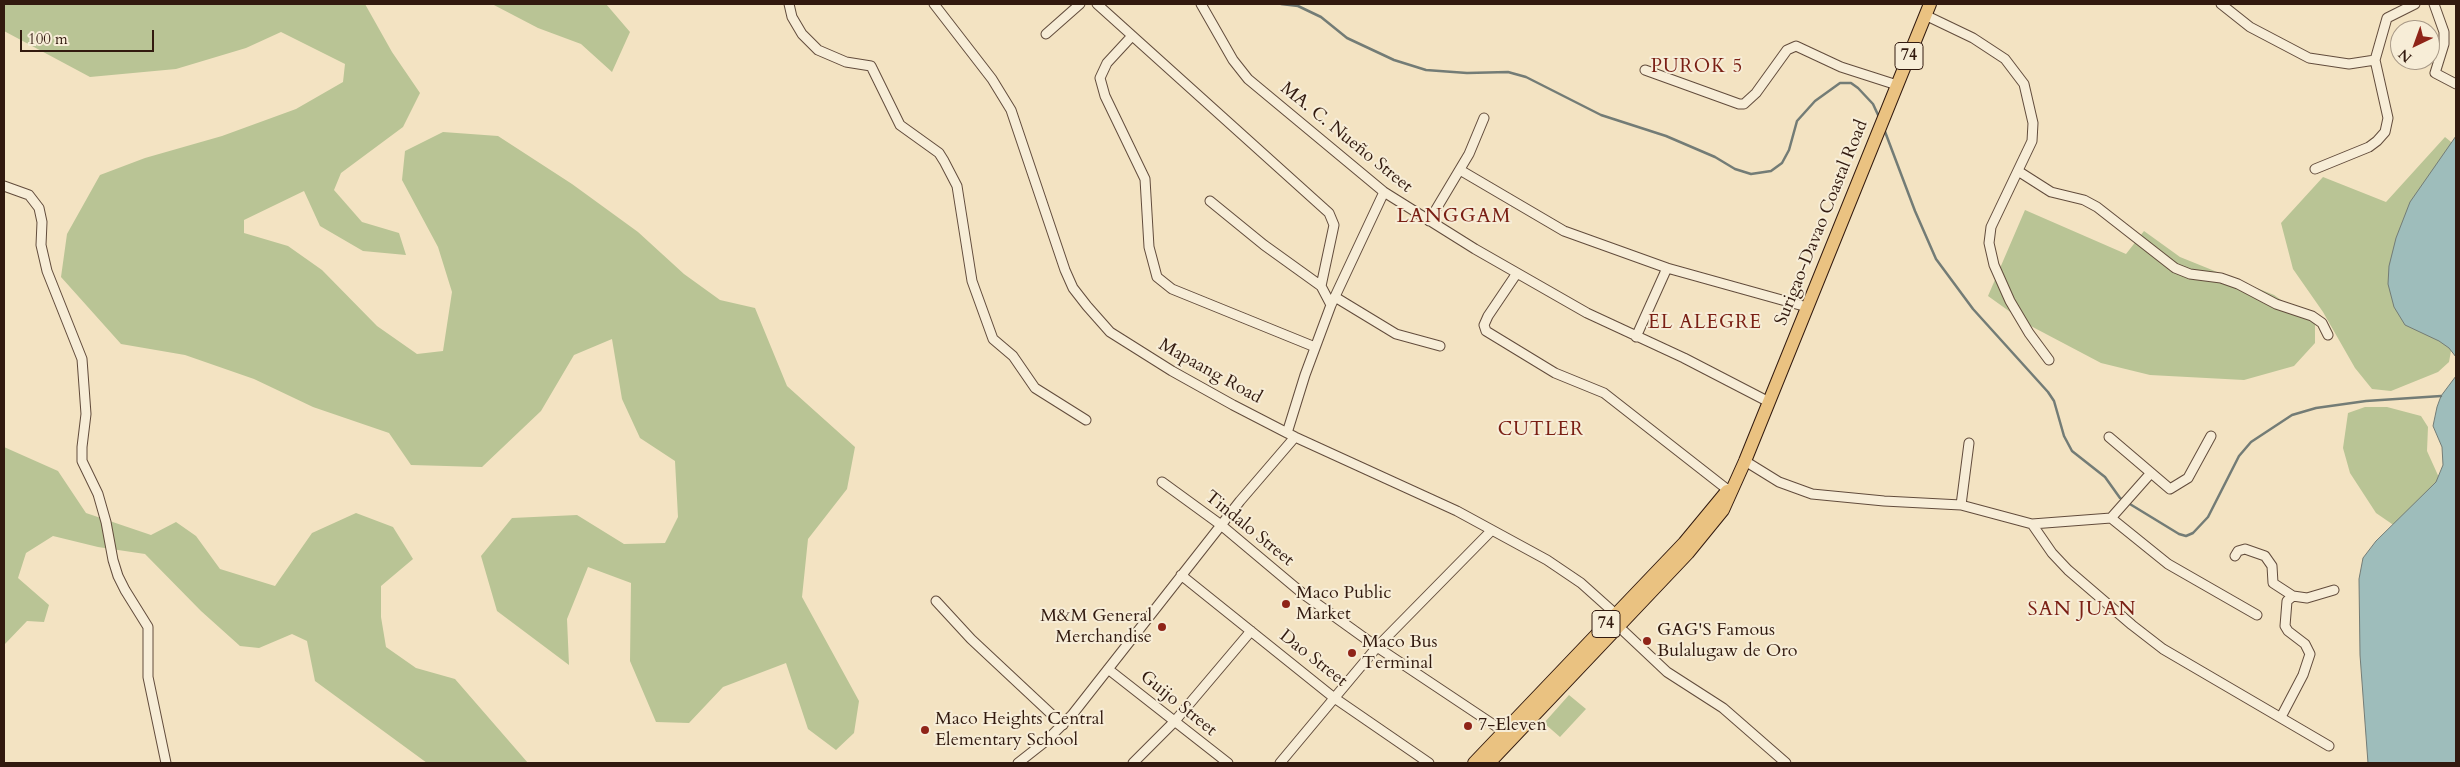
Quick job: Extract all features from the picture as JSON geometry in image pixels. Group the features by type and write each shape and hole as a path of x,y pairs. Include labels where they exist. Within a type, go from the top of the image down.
{"highway":[{"name":"Surigao-Davao Coastal Road","path":"1474,763 1508,735 1617,620 1714,523 1723,510 1732,486 1745,461 1927,9"},
{"name":"Surigao-Davao Coastal Road","path":"1489,763 1508,735"}],"street":[{"path":"789,4 792,17 802,34 818,50 846,62 872,66 900,124 939,154 944,161 957,186 972,281 993,339 1013,356 1035,388 1052,401 1086,420"},
{"name":"Mapaang Road","path":"934,4 992,79 1011,110 1065,270 1086,306 1110,332 1203,388 1291,435 1422,494 1492,530 1568,573 1667,672 1723,708 1786,763"},
{"path":"1046,34 1080,4"},
{"path":"1097,4 1131,37 1329,213 1334,224 1323,269 1321,286"},
{"name":"MA. C. Nueño Street","path":"1201,4 1233,60 1248,79 1384,192 1429,221 1587,313 1684,358 1769,402"},
{"path":"2221,4 2250,27 2309,58 2349,64 2375,60"},
{"path":"2315,169 2369,146 2385,132 2388,118 2375,60 2387,18 2415,4"},
{"path":"2434,4 2444,32 2444,44 2435,73 2456,84"},
{"path":"1927,9 2005,59 2024,84 2033,123 2032,141 1991,227 1989,243 1994,265 2010,301 2029,334 2049,360"},
{"path":"1131,37 1106,63 1100,78 1105,96 1145,178 1149,246 1157,277 1161,282 1178,292 1315,348"},
{"path":"1644,70 1739,104 1744,104 1756,93 1787,50 1796,46 1841,67 1897,85"},
{"path":"1429,221 1460,170 1484,118"},
{"path":"1460,170 1564,230 1667,268 1807,307"},
{"path":"2018,171 2051,192 2084,200 2097,207 2175,268 2190,274 2221,278 2238,284 2276,304 2312,316 2322,323 2328,334"},
{"path":"4,186 29,195 39,208 42,222 41,245 47,271 82,359 86,414 82,461 98,494 106,522 112,560 118,576 148,628 148,677 166,763"},
{"path":"1021,762 1063,725 1291,435 1315,348 1333,301 1384,192"},
{"path":"1210,201 1264,245 1321,286 1333,301 1396,334 1440,346"},
{"path":"1636,337 1667,268"},
{"path":"1517,273 1488,316 1484,325 1486,332 1555,373 1604,393 1732,486"},
{"path":"2109,438 2168,489 2177,487 2188,478 2195,468 2210,436"},
{"path":"1961,505 1969,443"},
{"path":"1745,461 1779,482 1812,494 1884,501 1961,505 2032,524 2111,518 2150,474"},
{"name":"Tindalo Street","path":"1162,482 1221,526 1281,576 1377,646 1508,735"},
{"path":"2111,518 2160,559 2256,615"},
{"path":"2032,524 2052,553 2068,570 2163,649 2328,746"},
{"path":"1280,763 1317,721 1333,697 1377,646 1492,530"},
{"path":"2235,556 2238,551 2245,549 2265,556 2272,566 2273,583 2293,596 2307,598 2334,590"},
{"name":"Dao Street","path":"1181,575 1333,697 1429,763"},
{"path":"2281,717 2306,668 2310,654 2305,644 2288,631 2285,626 2287,601 2293,596"},
{"path":"936,600 971,639 1063,725"},
{"path":"1136,760 1174,722 1251,631"},
{"name":"Guijo Street","path":"1108,669 1228,763"}],"green space":[{"path":"4,4 365,4 392,52 420,93 403,127 341,173 334,190 362,222 399,233 406,255 363,251 320,226 304,191 244,220 244,233 288,246 322,270 377,326 417,354 443,351 452,292 438,247 402,180 405,151 443,132 498,136 572,184 638,232 684,274 720,300 755,308 787,386 855,447 847,489 808,539 802,597 859,701 854,733 836,750 808,729 786,663 723,687 689,723 656,722 630,661 631,583 588,567 567,619 569,665 497,611 481,556 512,518 577,515 624,544 665,543 678,517 675,461 640,438 622,399 612,339 574,355 541,411 482,467 411,465 389,433 313,407 254,379 185,355 121,344 61,277 67,234 100,175 145,158 222,136 296,109 343,82 345,64 281,32 246,48 176,69 90,77 4,31"},
{"path":"492,4 606,4 630,32 612,72 581,44 538,28"},
{"path":"2445,137 2456,146 2456,323 2449,362 2438,372 2391,391 2372,389 2355,368 2323,312 2293,269 2281,223 2323,177 2386,202"},
{"path":"2025,210 2126,254 2144,231 2180,257 2274,295 2315,324 2315,343 2294,366 2244,380 2150,375 2101,363 2027,324 1988,296"},
{"path":"2365,407 2387,407 2421,416 2428,427 2427,451 2441,482 2407,524 2392,524 2376,513 2350,473 2343,448 2348,413"},
{"path":"4,447 58,471 86,513 151,535 176,522 196,536 220,569 275,586 312,533 356,513 393,527 413,559 381,586 381,617 386,647 416,668 455,679 528,763 427,763 315,681 307,641 292,634 259,648 240,646 201,611 145,554 98,547 53,536 26,553 18,578 49,605 44,622 27,621 4,645"},
{"path":"1569,695 1586,709 1560,737 1544,723"}],"water":[{"path":"2456,136 2456,357 2449,348 2439,341 2405,325 2394,307 2388,284 2389,266 2396,238 2410,202"},
{"path":"2456,376 2456,763 2368,763 2360,655 2359,579 2363,558 2376,541 2436,482 2443,465 2442,447 2433,426 2441,396"}],"waterway":[{"path":"1281,4 1298,6 1321,17 1347,38 1394,60 1426,70 1467,73 1508,72 1526,77 1601,115 1666,136 1715,157 1735,169 1751,174 1771,171 1782,163 1789,150 1797,121 1815,101 1840,83 1851,83 1858,88 1873,104 1879,117"},
{"path":"1884,129 1915,211 1936,259 1973,309 2048,392 2054,401 2064,436 2072,451 2105,477 2120,498 2179,534 2186,536 2193,533 2208,517 2239,456 2251,442 2292,415 2316,408 2366,401 2441,396"}],"place":[{"name":"Maco Public Market","path":"1286,604"},
{"name":"M&M General Merchandise","path":"1162,627"},
{"name":"GAG'S Famous Bulalugaw de Oro","path":"1647,641"},
{"name":"Maco Bus Terminal","path":"1352,653"},
{"name":"7-Eleven","path":"1468,726"},
{"name":"Maco Heights Central Elementary School","path":"925,730"}],"district":[{"name":"PUROK 5","path":"1697,68"},
{"name":"LANGGAM","path":"1454,217"},
{"name":"EL ALEGRE","path":"1705,324"},
{"name":"CUTLER","path":"1541,431"},
{"name":"SAN JUAN","path":"2082,610"}]}
